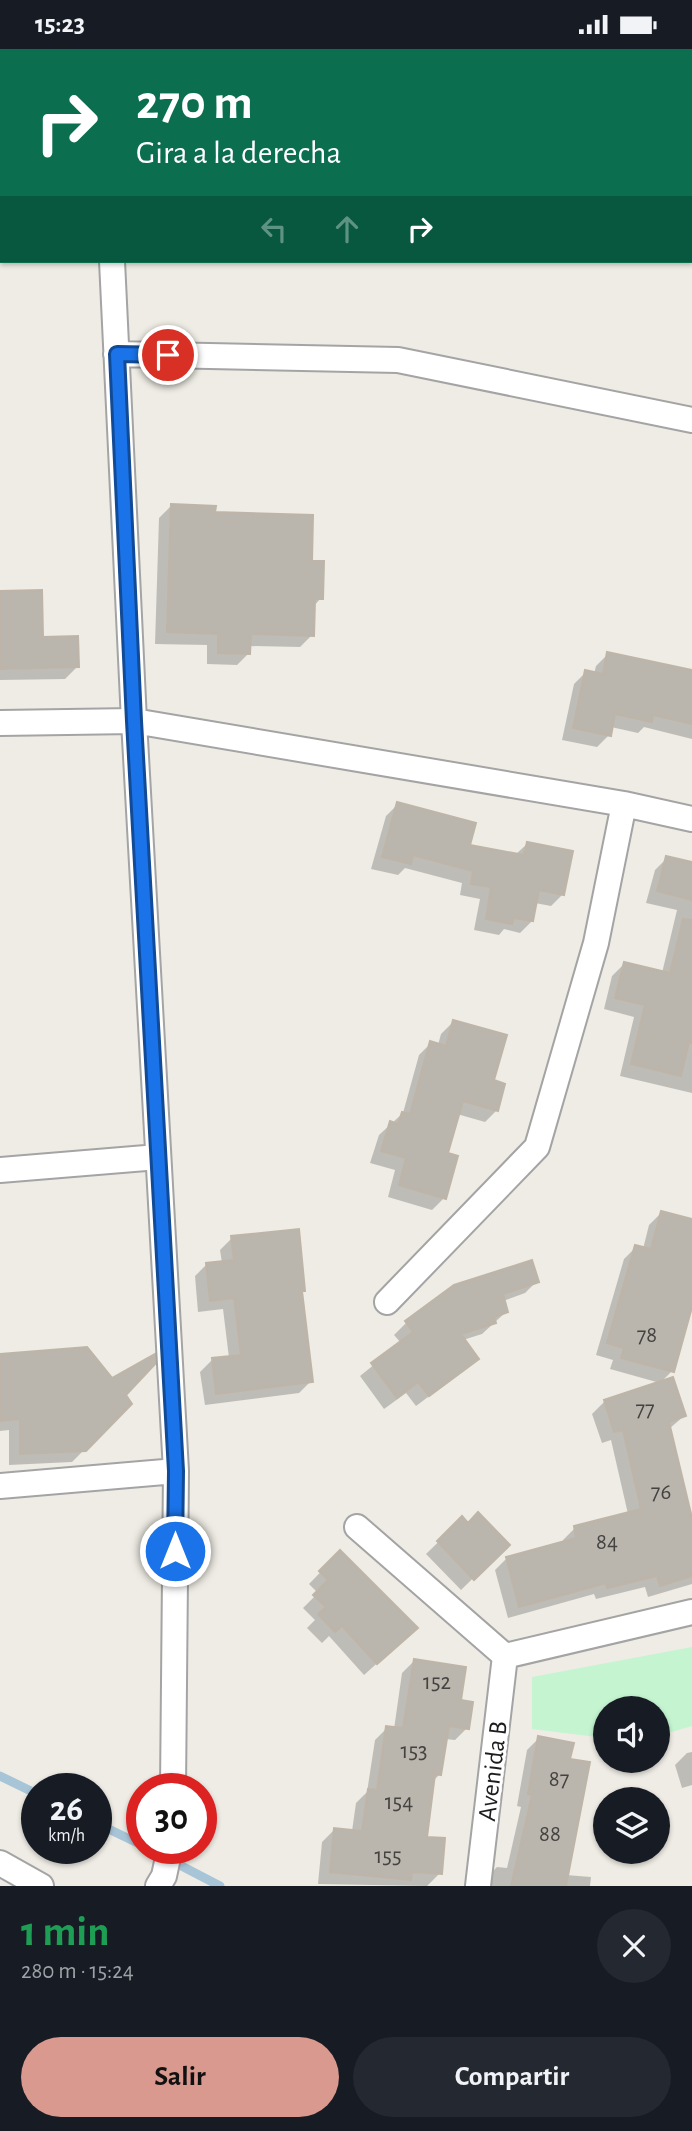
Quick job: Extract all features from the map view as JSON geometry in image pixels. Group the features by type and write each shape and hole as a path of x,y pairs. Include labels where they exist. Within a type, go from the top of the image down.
{"street":[{"path":"112,263 134,721 176,1471 173,1773"},
{"path":"117,354 398,360 692,420"},
{"path":"0,723 134,721 624,804 692,819"},
{"path":"387,1302 537,1147 596,943 624,804"},
{"path":"0,1170 159,1157"},
{"path":"0,1486 176,1471"},
{"path":"357,1527 505,1656 692,1612"},
{"name":"Avenida B","path":"478,1886 505,1656"},
{"path":"0,1863 41,1886"},
{"path":"158,1886 167,1864"}],"green space":[{"path":"692,1647 692,1726 670,1732 670,1696 593,1696 593,1737 532,1729 532,1677"}],"building":[{"path":"171,504 216,506 215,512 313,515 312,561 324,561 323,599 315,599 314,636 251,634 250,654 218,653 218,634 167,632"},
{"path":"42,590 43,637 78,636 79,667 0,669 0,591"},
{"path":"607,652 692,670 692,724 653,715 652,722 615,714 611,736 573,728 585,670 603,674"},
{"path":"397,802 476,823 470,845 524,855 527,842 573,851 564,895 539,890 533,921 514,918 512,924 486,919 491,887 471,884 473,871 413,855 411,864 382,857"},
{"path":"666,856 692,862 692,900 657,891"},
{"path":"683,919 692,920 692,1043 689,1042 681,1076 631,1064 645,1005 615,998 624,962 670,973"},
{"path":"453,1020 507,1035 494,1080 505,1084 498,1111 463,1101 448,1153 458,1156 446,1199 399,1185 406,1158 381,1151 390,1121 398,1124 402,1112 410,1114 430,1041 446,1046"},
{"path":"661,1211 692,1219 692,1307 674,1372 621,1358 624,1348 607,1343 635,1245 651,1249"},
{"path":"299,1229 305,1291 302,1291 313,1382 216,1394 212,1358 241,1355 234,1298 210,1301 206,1263 234,1260 231,1236"},
{"path":"532,1260 539,1282 503,1294 508,1312 494,1317 496,1323 461,1334 479,1359 429,1396 418,1382 397,1398 371,1363 413,1332 405,1321 454,1285"},
{"path":"87,1347 112,1378 155,1354 155,1364 126,1395 132,1404 86,1451 20,1454 20,1419 0,1421 0,1354"},
{"path":"673,1377 686,1416 669,1422 692,1518 692,1576 660,1586 657,1576 607,1588 606,1583 519,1607 506,1557 576,1538 574,1526 641,1509 623,1430 614,1432 604,1400"},
{"path":"478,1512 510,1545 474,1580 437,1541 462,1516 468,1523"},
{"path":"340,1550 418,1628 377,1664 342,1626 335,1632 318,1614 326,1607 313,1595 328,1580 319,1571"},
{"path":"414,1659 466,1667 461,1700 473,1702 469,1729 449,1726 441,1775 435,1774 427,1837 445,1838 442,1874 412,1872 411,1880 330,1872 334,1828 362,1831 368,1789 377,1790 386,1726 403,1728"},
{"path":"538,1736 574,1743 570,1759 590,1762 566,1886 511,1886 532,1795 528,1794"}],"waterway":[{"path":"0,1776 21,1786"},
{"path":"112,1831 126,1837"},
{"path":"178,1864 220,1886"}],"route":[{"path":"168,355 117,354 134,721 176,1471 175,1551"}]}
